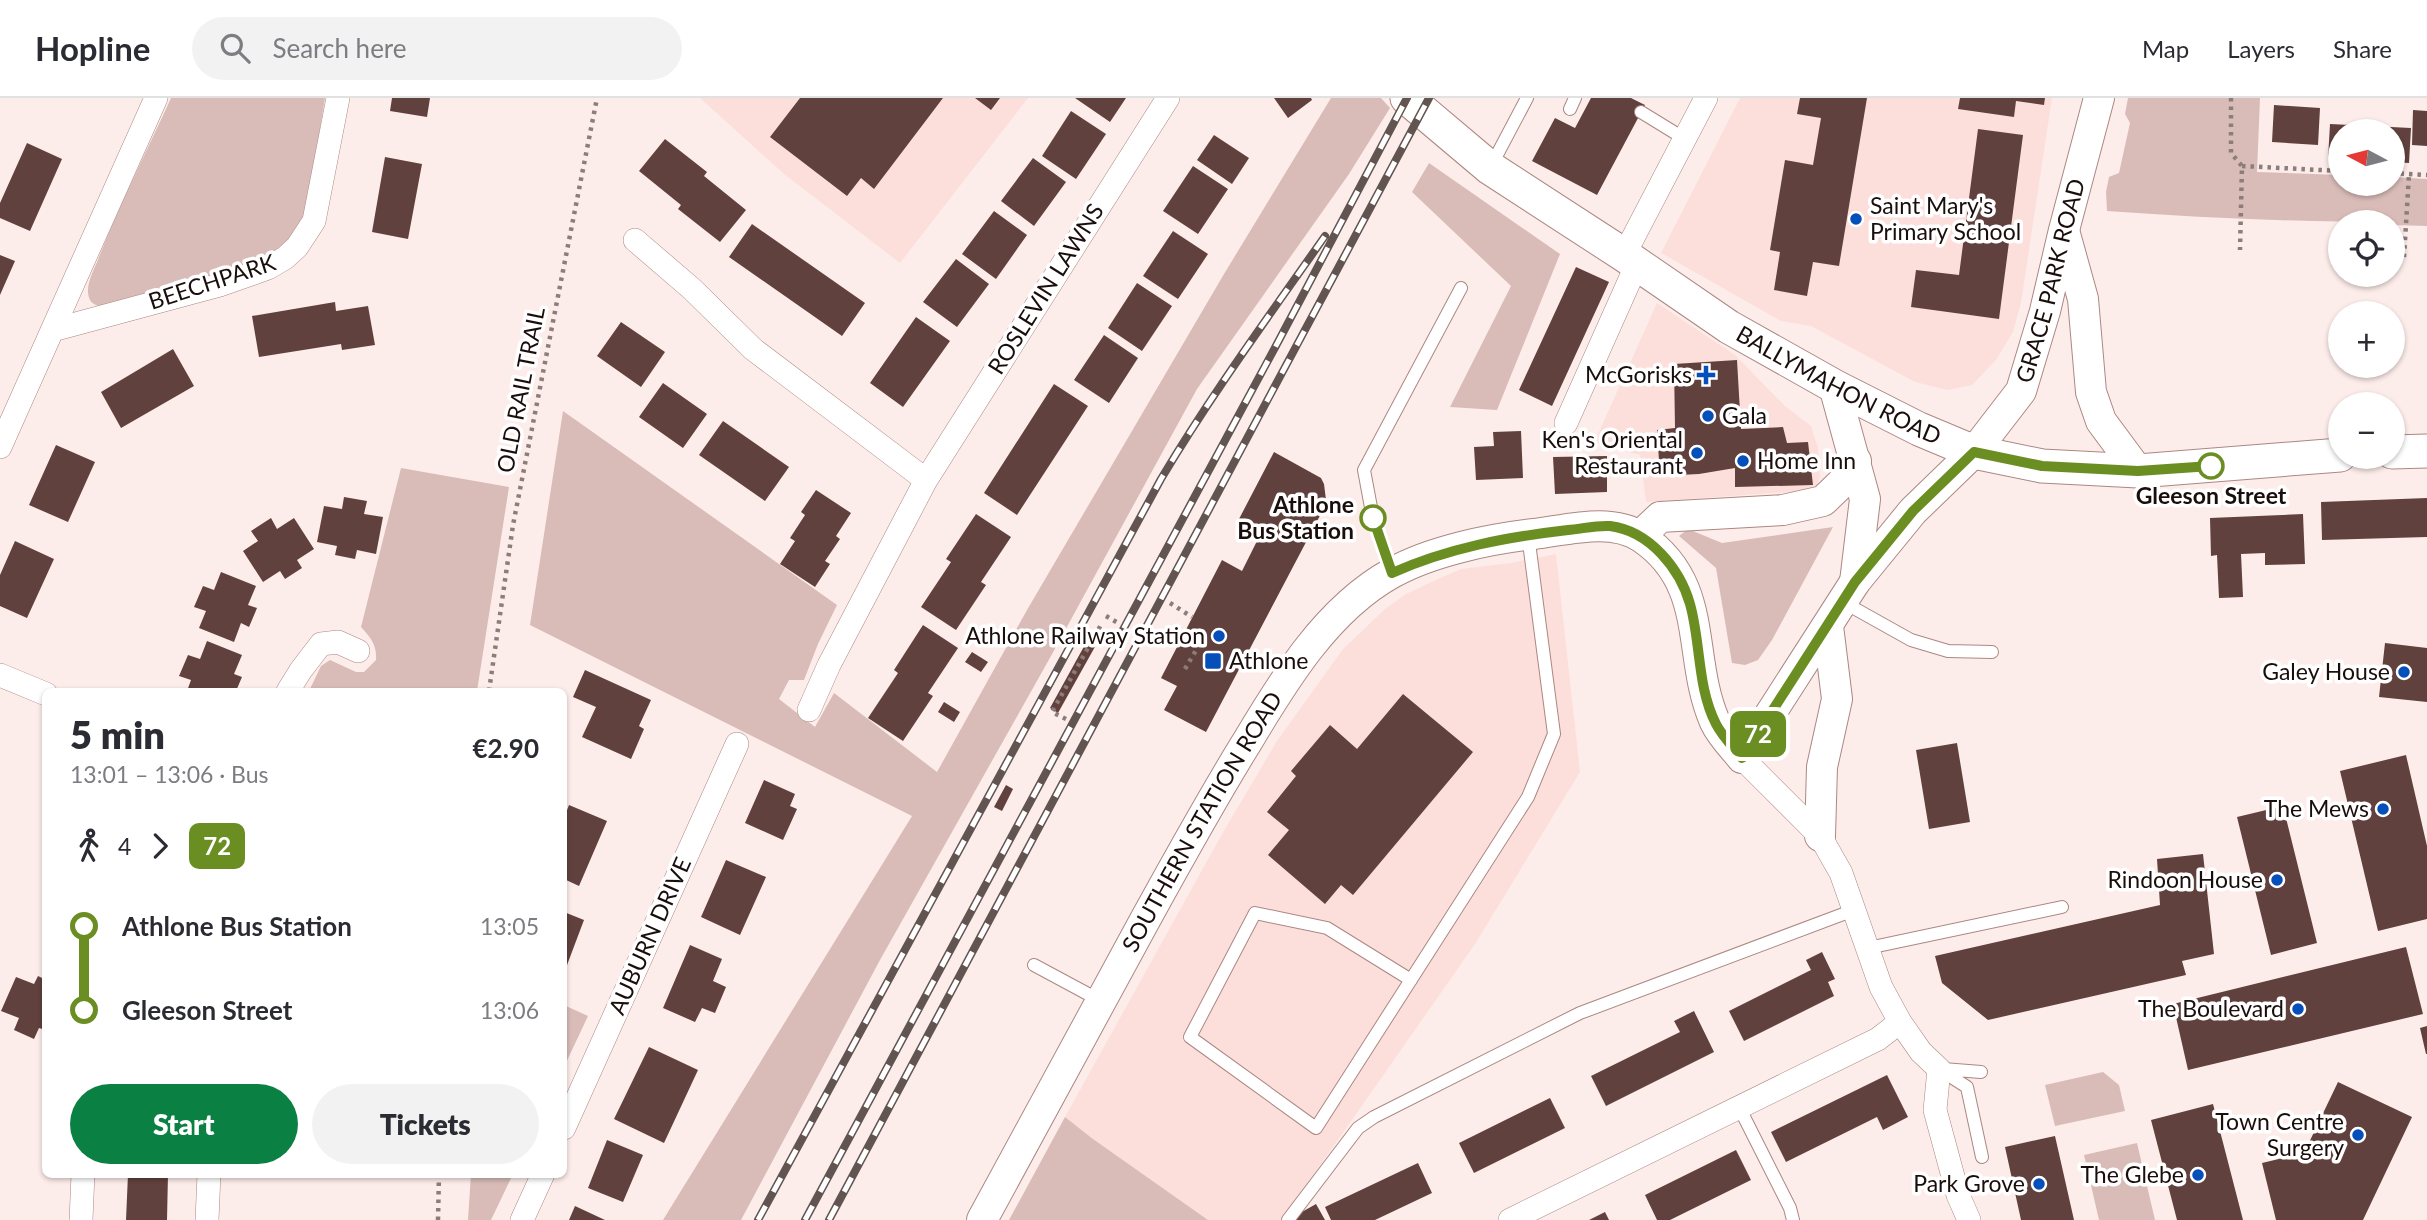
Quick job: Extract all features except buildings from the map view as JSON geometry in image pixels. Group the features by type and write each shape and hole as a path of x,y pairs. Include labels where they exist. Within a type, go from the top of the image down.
{"main road":[{"name":"BALLYMAHON ROAD","path":"1407,98 1490,168 1730,327 1834,386 1919,429 1974,452 2042,466 2138,471 2328,456"},
{"path":"2405,452 2427,451"}],"street":[{"path":"0,447 156,98"},
{"name":"BEECHPARK","path":"53,331 220,285 268,268 285,258 306,236 314,221 338,98"},
{"name":"ROSLEVIN LAWNS","path":"809,710 829,666 926,480 1168,98"},
{"path":"1566,423 1630,260 1706,98"},
{"name":"GRACE PARK ROAD","path":"1974,452 2021,391 2045,311 2099,98"},
{"path":"2064,230 2083,299 2091,392 2101,421 2138,471"},
{"path":"635,240 692,289 753,349 926,480"},
{"path":"1821,836 1822,767 1837,699 1842,603 1866,499 1834,386"},
{"path":"1969,1220 1958,1195 1935,1110 1939,1069 1921,1052 1900,1022 1881,987 1841,873 1821,836 1742,758 1842,603 1913,511 1974,452"},
{"path":"1640,536 1660,517 1783,510 1823,502 1850,475 1856,461"},
{"name":"SOUTHERN STATION ROAD","path":"982,1220 1208,804 1284,679 1316,638 1364,592 1392,573 1452,550 1528,535 1609,526 1640,536 1664,557 1681,578 1691,606 1706,698 1716,725 1742,758"},
{"path":"290,688 321,644 338,642 358,652"},
{"path":"0,675 42,692"},
{"name":"AUBURN DRIVE","path":"567,1121 737,744"},
{"path":"1510,1220 1878,1039 1900,1022"},
{"path":"81,1220 83,1178"},
{"path":"207,1220 209,1178"},
{"path":"522,1220 541,1178"}],"lane":[{"path":"1490,168 1527,98"},
{"path":"1641,112 1685,139"},
{"path":"1392,573 1373,518 1364,470 1461,288"},
{"path":"1411,981 1327,928 1255,913 1190,1037 1316,1128 1411,981 1528,797 1553,734 1528,535"},
{"path":"1842,603 1911,640 1948,650 1992,652"},
{"path":"1868,948 2062,907"},
{"path":"1287,1220 1358,1128 1374,1117 1580,1013 1854,910"},
{"path":"1034,965 1101,1001"},
{"path":"1939,1069 1981,1072"},
{"path":"1939,1069 1966,1087 1982,1157"},
{"path":"1739,1107 1790,1208 1793,1220"}],"path":[{"name":"OLD RAIL TRAIL","path":"489,688 513,525 597,98"},
{"path":"2231,98 2231,153 2242,166 2240,250"},
{"path":"2242,166 2328,170"},
{"path":"2405,174 2427,174"},
{"path":"2405,240 2409,174"},
{"path":"1170,603 1192,617"},
{"path":"1106,616 1118,623"},
{"path":"1066,719 1052,712 1102,623"},
{"path":"1185,669 1202,640"},
{"path":"438,1220 439,1178"}],"shaded area":[{"path":"171,98 325,98 308,202 300,226 291,238 271,255 112,304 94,304 88,293 92,275"},
{"path":"700,98 1028,98 900,263 784,174"},
{"path":"1331,98 1381,98 1390,108 1349,174 1197,389 880,960 741,1220 663,1220 912,816 530,625 563,411 837,605 804,680 789,680 779,699 815,727 834,693 937,772 1027,610 1224,274"},
{"name":"Saint Mary's Primary School","path":"1740,98 2052,98 2021,303 2013,332 1996,360 1972,385 1947,390 1915,382 1811,326 1781,321 1661,253"},
{"path":"2128,98 2260,98 2257,172 2328,175 2328,196 2405,196 2405,178 2427,179 2427,226 2405,225 2405,210 2328,210 2328,221 2107,211 2106,192 2109,177 2119,173 2130,123 2125,114"},
{"path":"1429,163 1560,254 1497,410 1450,407 1511,286 1412,192"},
{"path":"1657,303 1735,355 1785,406 1811,426 1818,448 1820,476 1816,490 1646,502 1640,455 1594,443"},
{"path":"401,468 509,487 477,688 310,688 321,666 330,660 356,672 364,672 376,660 373,642 361,627"},
{"path":"1833,527 1772,640 1758,660 1745,665 1732,663 1716,568 1679,536 1688,529 1722,543"},
{"path":"1556,554 1580,772 1475,944 1282,1220 1208,1220 1065,1117 1222,834 1277,741 1343,649 1385,609 1406,594 1429,583 1461,569"},
{"path":"567,1006 588,1016 567,1061"},
{"path":"2103,1072 2119,1085 2125,1111 2055,1126 2045,1085"},
{"path":"1065,1117 1093,1139 1208,1220 1009,1220"},
{"path":"2137,1143 2155,1220 2099,1220 2084,1155"},
{"path":"471,1178 511,1178 491,1220 468,1220"}],"railway":[{"path":"805,1220 1407,98"},
{"path":"829,1220 1429,98"},
{"path":"758,1220 1161,479 1220,386 1325,236"}],"bus line":[{"name":"72","path":"1373,518 1392,573 1452,550 1528,535 1609,526 1640,536 1664,557 1681,578 1691,606 1706,698 1716,725 1742,758 1855,582 1913,511 1974,452 2042,466 2138,471 2211,466"}],"place":[{"name":"Saint Mary's Primary School","path":"1856,219"},
{"name":"McGorisks","path":"1706,375"},
{"name":"Gala","path":"1708,416"},
{"name":"Ken's Oriental Restaurant","path":"1697,453"},
{"name":"Home Inn","path":"1743,461"},
{"name":"Gleeson Street","path":"2211,466"},
{"name":"Athlone Bus Station","path":"1373,518"},
{"name":"Athlone Railway Station","path":"1219,636"},
{"name":"Athlone","path":"1213,661"},
{"name":"Galey House","path":"2404,672"},
{"name":"The Mews","path":"2383,809"},
{"name":"Rindoon House","path":"2277,880"},
{"name":"The Boulevard","path":"2298,1009"},
{"name":"Town Centre Surgery","path":"2358,1135"},
{"name":"The Glebe","path":"2198,1175"},
{"name":"Park Grove","path":"2039,1184"}]}
